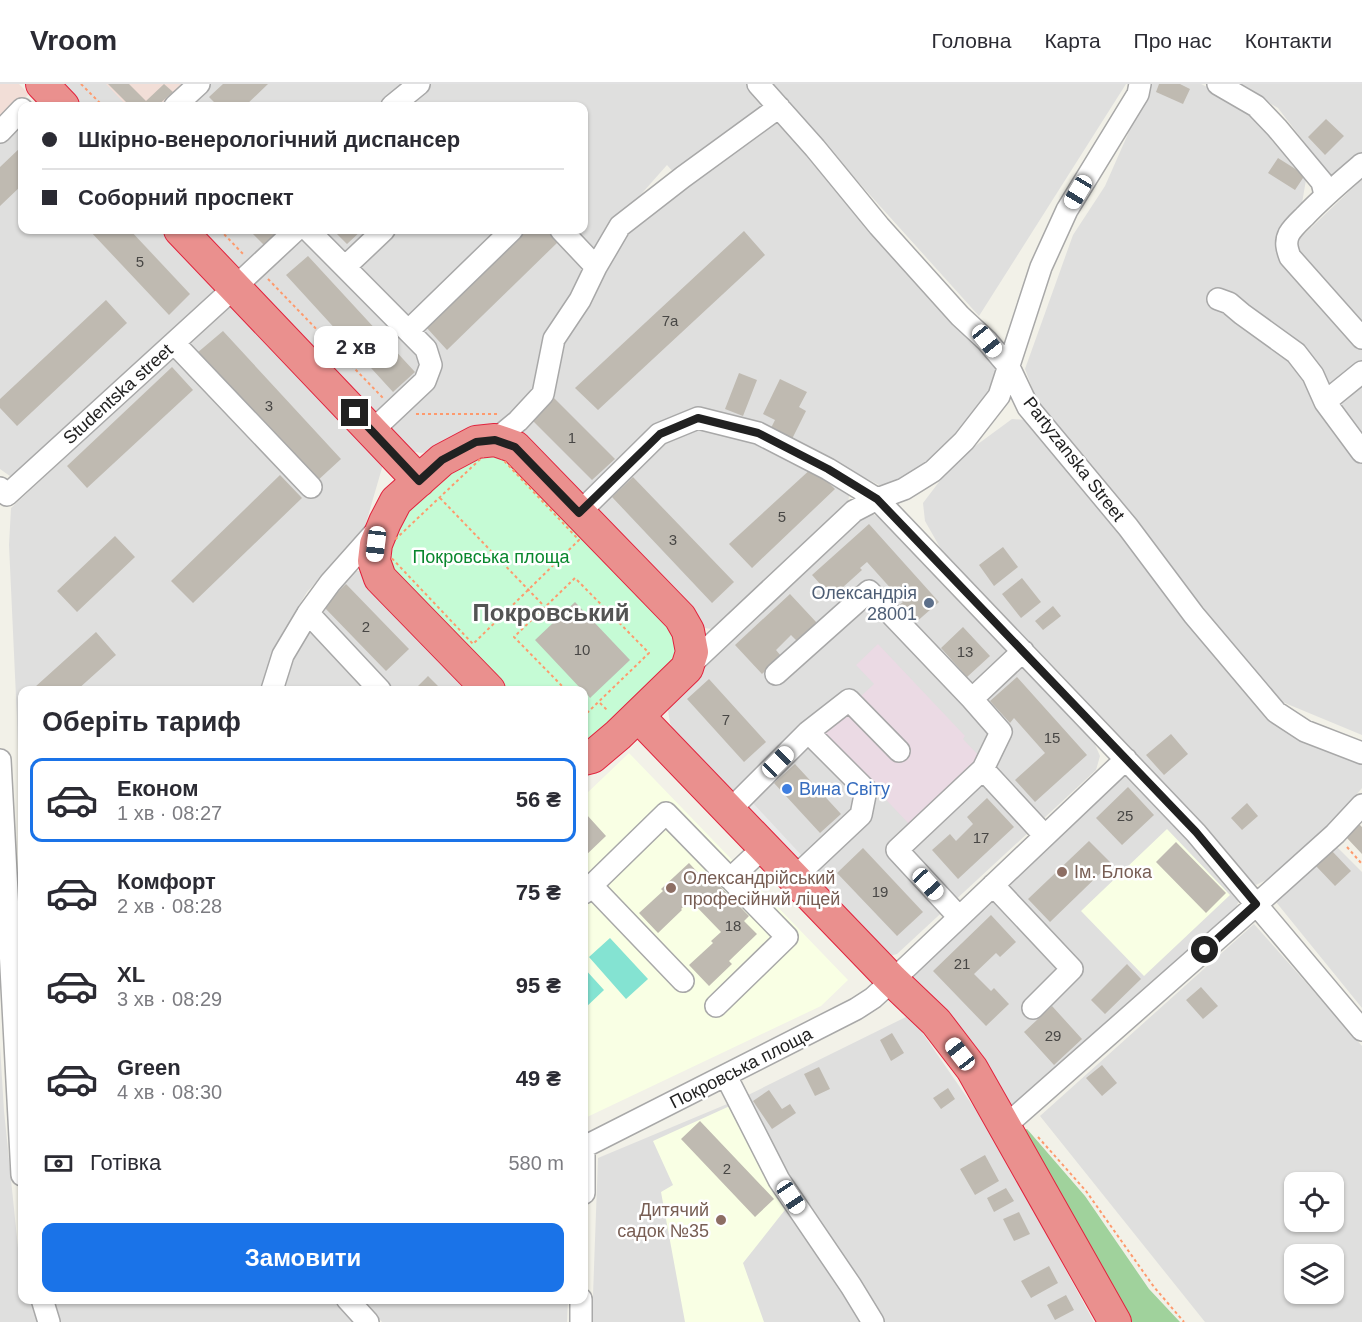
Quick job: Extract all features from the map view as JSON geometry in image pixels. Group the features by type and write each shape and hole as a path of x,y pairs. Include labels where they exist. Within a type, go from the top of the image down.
{"highway":[{"path":"184,234 429,489"},
{"path":"485,686 380,578 374,561 376,544 396,501 429,489 442,460 476,442 495,440 515,447 680,617 688,632 692,652 687,668 618,735 588,759"},
{"path":"638,716 892,980 936,1022 1011,1121 1115,1322"}],"street":[{"path":"397,102 419,84"},
{"name":"Partyzanska Street","path":"758,84 815,148 879,226 1009,367 1028,407 1128,527 1194,615 1276,712 1305,730 1362,753"},
{"path":"687,668 854,511 904,489 933,471 964,441 999,396 1041,267 1067,210 1138,93 1140,84"},
{"path":"1218,84 1256,106 1322,182 1326,195"},
{"path":"495,440 518,421 543,394 554,339 580,300 620,226 682,177 779,107"},
{"path":"0,132 18,116"},
{"path":"1362,164 1293,228 1287,242 1287,250 1294,263 1362,338"},
{"name":"Studentska street","path":"2,497 292,234"},
{"path":"312,234 426,350 431,365 425,381 372,431"},
{"path":"345,267 380,234"},
{"path":"408,331 508,234"},
{"path":"565,234 596,267"},
{"path":"1218,299 1229,303 1296,353 1313,375 1325,402 1362,452"},
{"path":"174,343 311,487"},
{"path":"1325,402 1362,372"},
{"path":"579,513 660,434 698,418 758,433 828,469 877,499 1196,832 1362,1030"},
{"path":"273,686 283,655 308,613 330,583 385,522"},
{"path":"776,674 869,591 1001,732 983,769 897,850 959,917"},
{"path":"308,613 376,686"},
{"path":"972,699 1023,651"},
{"path":"729,811 808,732 849,700 899,751"},
{"path":"794,878 861,815 866,790 808,732"},
{"name":"Покровська площа","path":"588,1144 726,1076 873,998 1126,759"},
{"path":"0,760 10,1124 18,1158"},
{"path":"983,769 1045,836"},
{"path":"1011,1121 1335,834 1362,805"},
{"path":"588,888 666,813 787,937 716,1006"},
{"path":"730,879 764,847"},
{"path":"993,885 1072,969 1033,1008"},
{"path":"588,890 683,981"},
{"path":"726,1076 779,1180 873,1322"},
{"path":"44,1304 49,1322"},
{"path":"352,1304 368,1322"},
{"path":"581,1304 581,1322"}],"path":[{"path":"81,84 99,102"},
{"path":"492,448 579,540 473,644 384,550 429,489 492,448"},
{"path":"429,489 545,607"},
{"path":"563,686 514,637 575,578 649,653 588,712"},
{"path":"1335,834 1362,864"},
{"path":"1011,1121 1086,1191 1154,1287 1184,1322"}],"shaded area":[{"path":"0,84 19,84 29,94 18,102 18,105 0,123"},
{"path":"63,84 410,84 389,102 75,102 66,93"},
{"path":"106,84 183,84 163,102 123,102"},
{"path":"429,84 746,84 768,108 675,174 667,165 598,243 539,383 502,429 438,450 421,453 406,450 249,288 299,234 588,234 588,102 407,102"},
{"path":"770,84 1126,84 979,316"},
{"path":"1150,84 1201,84 1252,109 1307,174 1301,209 1275,239 1290,270 1362,348 1362,365 1327,389 1291,356 1362,461 1362,735 1280,701 1040,409 1025,369 1073,235 1105,186"},
{"path":"1237,84 1362,84 1362,155 1336,179 1328,173 1278,108"},
{"path":"777,116 992,355 1000,370 990,394 928,465 901,483 881,486 757,423 699,408 584,500 517,438 560,343 623,230"},
{"path":"18,125 18,234 164,234 218,289 17,481 0,469 0,143"},
{"path":"1362,179 1362,321 1293,245"},
{"path":"200,234 284,234 242,276"},
{"path":"235,300 384,461 364,530 307,592 273,649 263,686 18,686 18,750 9,545 11,508"},
{"path":"1362,380 1362,439 1335,403"},
{"path":"1012,419 1027,420 1264,711 1362,762 1362,788 1331,824 1276,875 1256,885 1236,871 1127,749 942,551 925,521 923,503 942,478 967,452"},
{"path":"712,427 758,439 842,484 849,495 848,506 721,625 712,629 704,628 684,612 590,507 654,447 687,429"},
{"path":"871,513 883,519 1093,740 1100,756 1096,770 897,954 890,956 680,744 670,723 667,703 840,530"},
{"path":"351,571 362,571 477,686 279,686 287,657"},
{"path":"878,644 965,736 963,739 981,758 910,825 822,732 874,684 856,665"},
{"name":"Олександрійський професійний ліцей","path":"629,753 848,980 821,1006 588,1117 588,792"},
{"path":"1129,776 1238,892 1239,900 1235,911 1010,1111 913,984 914,971 1117,777"},
{"path":"733,799 751,801 804,858 810,880"},
{"path":"1167,829 1230,895 1144,976 1081,911"},
{"path":"1335,845 1362,872 1362,1008 1276,902"},
{"path":"1254,924 1362,1046 1362,1322 1205,1322 1040,1116"},
{"path":"610,938 648,979 626,999 589,957"},
{"path":"588,972 604,990 588,1005"},
{"path":"910,1015 991,1132 1094,1322 884,1322 791,1181 742,1098"},
{"path":"0,1046 18,1248 18,1304 343,1304 359,1322 0,1322"},
{"path":"732,1102 864,1322 592,1322 598,1158"},
{"name":"Дитячий садок №35","path":"732,1105 788,1206 743,1263 764,1322 685,1322 661,1192 673,1185 653,1141"},
{"path":"365,1304 568,1304 567,1322 382,1322"}],"green space":[{"name":"Покровська площа","path":"496,445 675,621 678,668 588,746 588,686 494,686 386,577 390,529 478,449"},
{"path":"1027,1129 1085,1196 1149,1289 1180,1322 1126,1322 1023,1130"}],"building":[{"path":"108,84 129,84 146,101 164,84 173,92 162,102 126,102"},
{"path":"223,84 268,84 249,102 214,102 209,97"},
{"path":"1159,84 1180,84 1190,89 1183,104 1156,92"},
{"path":"1326,119 1344,136 1325,155 1308,137"},
{"path":"18,150 18,189 0,206 0,167"},
{"path":"1278,158 1305,175 1295,190 1268,173"},
{"path":"744,231 765,255 598,410 575,388"},
{"path":"93,234 134,234 190,294 169,315"},
{"path":"253,234 282,234 267,248"},
{"path":"337,234 358,234 347,244"},
{"path":"523,234 550,234 558,242 447,350 426,327"},
{"path":"308,256 415,372 393,392 286,275"},
{"path":"106,300 127,323 17,426 0,408 0,399"},
{"path":"223,331 341,459 316,482 197,353"},
{"path":"172,367 193,390 87,488 67,466"},
{"path":"739,373 757,380 743,416 725,409"},
{"path":"780,379 807,392 799,407 806,411 792,439 771,428 775,420 763,414"},
{"path":"553,397 615,459 592,480 530,418"},
{"path":"813,467 835,489 752,568 729,544"},
{"path":"280,475 302,498 193,603 171,581"},
{"path":"633,477 734,582 712,603 612,497"},
{"path":"869,524 939,602 914,624 898,606 903,602 867,562 860,568 862,570 832,597 812,575"},
{"path":"115,536 135,557 77,612 57,591"},
{"path":"1003,547 1018,567 994,586 979,565"},
{"path":"1022,578 1041,602 1021,618 1002,594"},
{"path":"346,584 409,649 386,671 323,606"},
{"path":"790,594 817,623 797,641 791,635 776,650 781,656 762,674 735,645"},
{"path":"575,602 630,660 590,698 588,686 578,686 535,640"},
{"path":"1053,606 1061,616 1043,630 1035,621"},
{"path":"963,627 990,656 967,677 941,648"},
{"path":"96,632 116,655 81,686 36,686"},
{"path":"428,676 438,686 418,686"},
{"path":"1017,677 1087,755 1035,802 1015,780 1045,753 1014,718 1010,723 990,701"},
{"path":"709,679 766,742 744,762 687,699"},
{"path":"1171,734 1188,754 1164,775 1146,755"},
{"path":"795,764 841,814 820,833 774,783"},
{"path":"1128,787 1154,815 1122,845 1096,818"},
{"path":"987,798 1014,827 958,879 932,850 950,834 956,841 973,824 967,817"},
{"path":"1247,803 1258,816 1242,830 1231,818"},
{"path":"588,816 606,836 588,853"},
{"path":"1359,824 1362,827 1362,854 1346,837"},
{"path":"1089,841 1111,863 1050,922 1028,899"},
{"path":"1176,842 1226,893 1206,913 1156,862"},
{"path":"863,848 923,912 897,936 837,873"},
{"path":"1332,851 1351,871 1335,886 1316,866"},
{"path":"689,863 702,877 707,873 749,916 744,921 757,934 729,961 732,964 709,986 689,965 713,943 711,941 721,932 690,900 658,933 639,913"},
{"path":"991,915 1016,942 1000,957 996,953 974,974 991,991 994,988 1009,1004 986,1026 933,971"},
{"path":"1127,964 1141,979 1105,1014 1091,1000"},
{"path":"1201,987 1218,1006 1203,1019 1186,1000"},
{"path":"1052,1006 1082,1039 1054,1065 1024,1032"},
{"path":"892,1033 904,1053 891,1061 880,1040"},
{"path":"1102,1065 1117,1083 1102,1096 1086,1078"},
{"path":"819,1067 830,1089 815,1096 804,1074"},
{"path":"948,1088 955,1099 941,1109 933,1098"},
{"path":"769,1090 782,1109 790,1104 796,1113 772,1129 753,1101"},
{"path":"700,1121 774,1199 755,1217 681,1139"},
{"path":"985,1155 999,1181 975,1195 960,1169"},
{"path":"1006,1188 1014,1201 994,1212 987,1198"},
{"path":"1019,1212 1030,1234 1014,1241 1003,1219"},
{"path":"1049,1266 1058,1283 1031,1298 1021,1281"},
{"path":"1066,1295 1074,1310 1055,1320 1047,1305"}],"place":[{"name":"Олександрія 28001","path":"929,603"},
{"name":"Вина Світу","path":"787,789"},
{"name":"Ім. Блока","path":"1062,872"},
{"name":"Олександрійський професійний ліцей","path":"671,888"},
{"name":"Дитячий садок №35","path":"721,1220"}],"district":[{"name":"Покровський","path":"551,613"}],"route":[{"path":"355,413 419,481 442,460 476,442 495,440 515,447 579,513 660,434 698,418 758,433 828,469 877,499 1196,832 1256,904 1205,950"}]}
